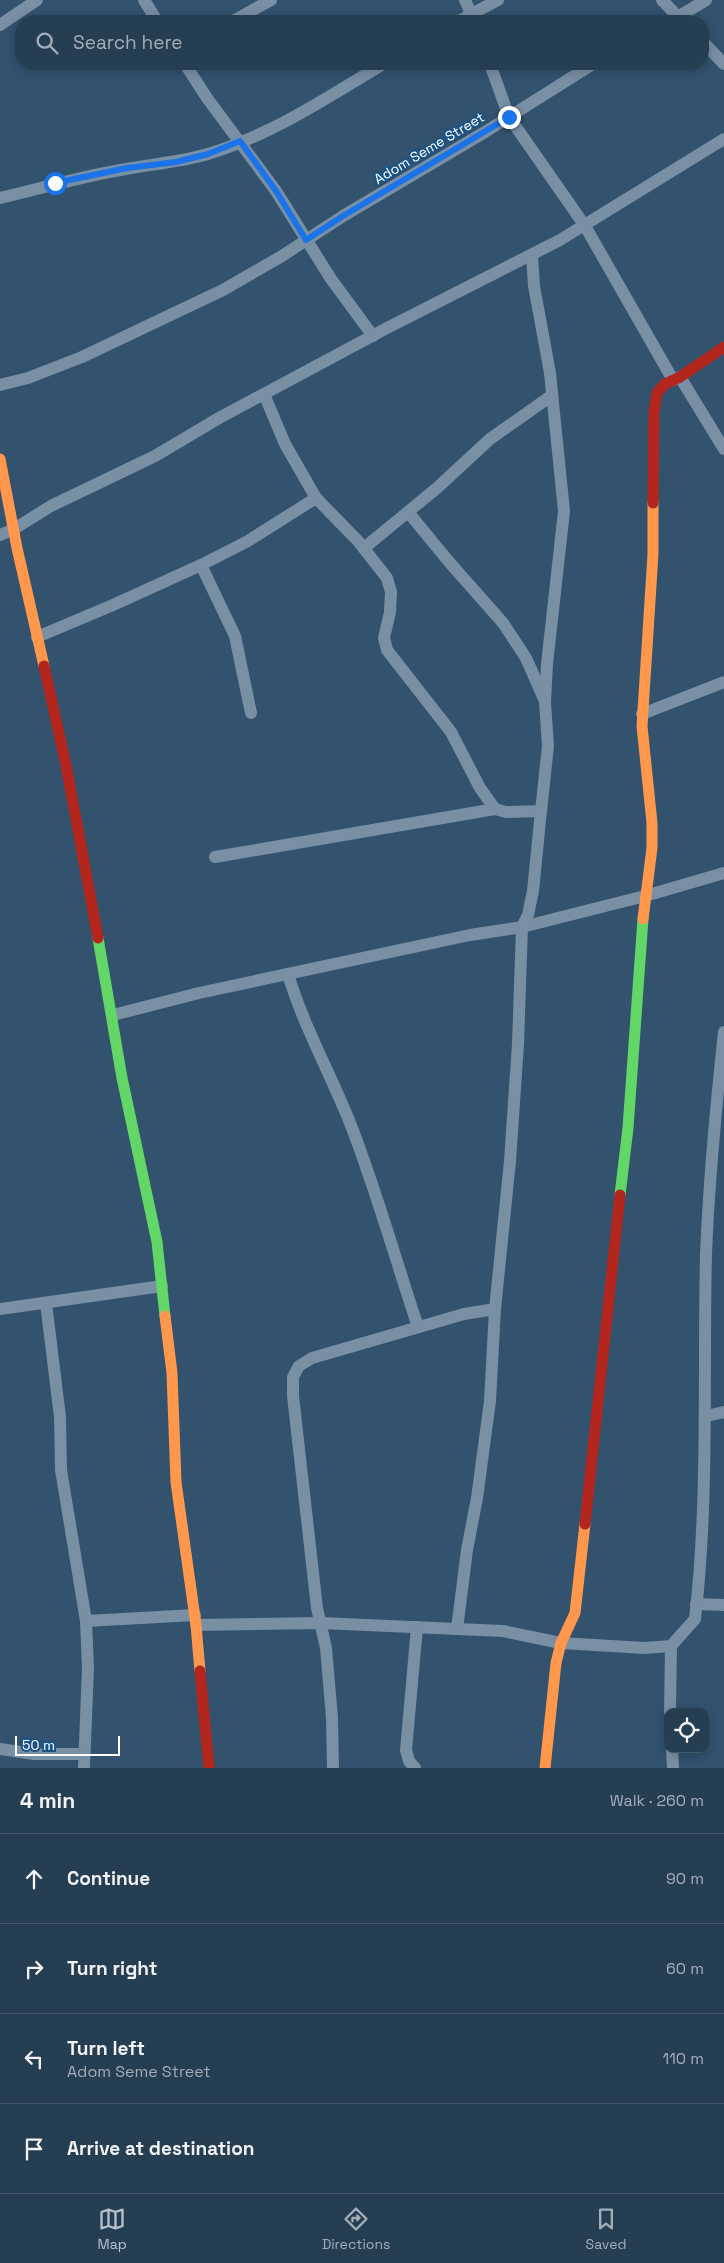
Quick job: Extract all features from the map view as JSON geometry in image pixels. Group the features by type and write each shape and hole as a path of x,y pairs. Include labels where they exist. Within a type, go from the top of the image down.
{"street":[{"path":"0,25 37,0"},
{"path":"144,0 153,15"},
{"path":"244,15 271,0"},
{"path":"465,0 472,15"},
{"path":"477,15 498,0"},
{"path":"662,0 673,15"},
{"path":"684,15 706,0"},
{"path":"709,48 724,64"},
{"path":"189,70 207,98 276,191 331,279 373,336"},
{"path":"0,198 127,168 176,162 208,154 283,124 373,70"},
{"path":"492,70 509,117 585,226 677,378 724,448"},
{"name":"Adom Seme Street","path":"0,384 28,378 82,357 230,286 583,70"},
{"path":"0,535 14,529 51,506 155,456 264,394 585,226 724,138"},
{"path":"457,1629 490,1401 495,1309 510,1161 518,1044 522,927 528,915 533,891 548,746 545,702 547,664 564,511 550,373 534,286 532,255"},
{"path":"545,1768 556,1664 561,1642 575,1613 597,1425 609,1295 628,1128 645,896 652,839 642,714 653,554 654,412 657,393 665,384 724,346"},
{"path":"264,394 285,444 316,498 364,548 387,578 391,592 390,612 384,638 387,650 451,732 480,788 495,809"},
{"path":"364,548 408,512 490,439 551,396"},
{"path":"0,459 36,637 66,766 113,1015 122,1078 157,1242 172,1373 177,1491 196,1620 209,1768"},
{"path":"36,637 104,609 201,565 248,541 316,498"},
{"path":"408,512 503,623 526,658 545,702"},
{"path":"201,565 235,636 251,713"},
{"path":"642,714 724,682"},
{"path":"215,857 495,809 506,812 541,811"},
{"path":"113,1015 198,993 470,935 522,927 645,896 724,873"},
{"path":"288,974 298,1006 334,1082 353,1129 418,1327"},
{"path":"670,1708 671,1646 695,1619 703,1502 706,1416 707,1245 711,1154 724,1032"},
{"path":"0,1309 162,1286"},
{"path":"46,1303 60,1417 61,1470 86,1621 88,1668 84,1768"},
{"path":"333,1768 332,1718 326,1648 317,1608 296,1430 293,1377 299,1366 312,1358 464,1314 495,1309"},
{"path":"706,1416 724,1412"},
{"path":"696,1604 724,1605"},
{"path":"86,1621 196,1620 417,1627 503,1631 561,1642 615,1648 671,1646"},
{"path":"415,1768 409,1761 406,1750 417,1627"},
{"path":"0,1749 34,1754 84,1754"},
{"path":"672,1753 672,1768"}],"traffic: fast":[{"path":"620,1195 628,1128 643,919"},
{"path":"98,938 122,1078 157,1242 165,1316"}],"traffic: slow":[{"path":"0,459 17,548 44,666"},
{"path":"643,919 652,848 652,823 642,726 653,554 653,503"},
{"path":"165,1316 172,1373 176,1482 196,1625 200,1671"},
{"path":"545,1768 556,1663 561,1643 575,1613 585,1524"}],"traffic: jam":[{"path":"653,503 654,412 657,393 665,384 680,377 724,347"},
{"path":"44,666 66,765 98,938"},
{"path":"585,1524 620,1195"},
{"path":"200,1671 209,1768"}],"route":[{"path":"55,183 127,168 176,162 208,154 240,141 276,191 306,240 509,117"}]}
